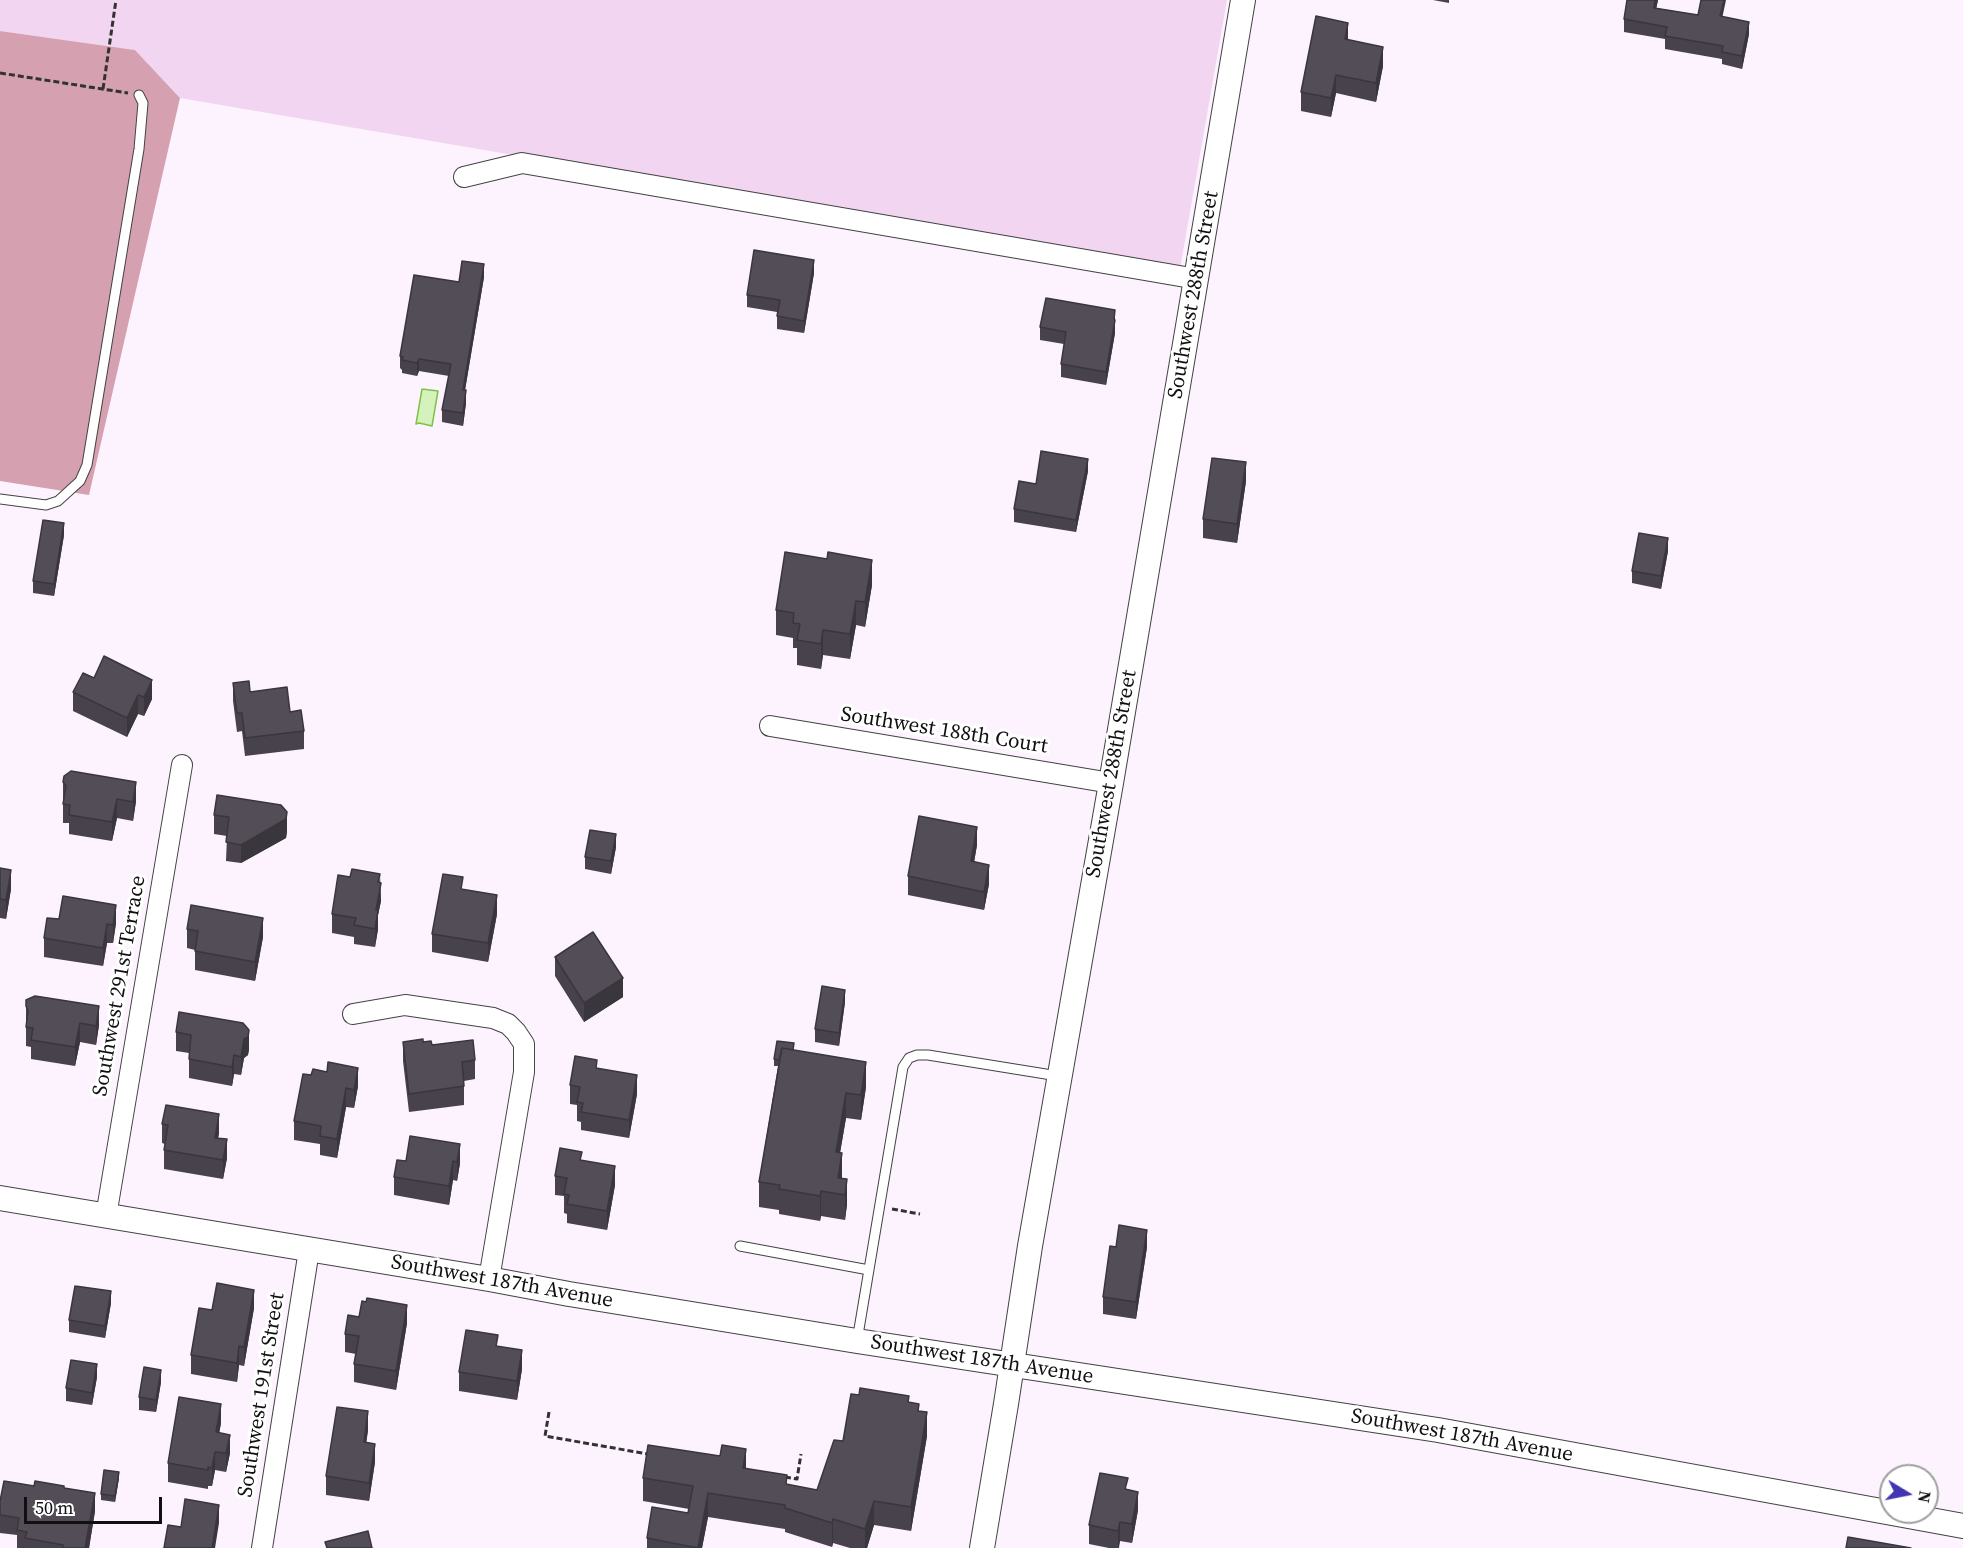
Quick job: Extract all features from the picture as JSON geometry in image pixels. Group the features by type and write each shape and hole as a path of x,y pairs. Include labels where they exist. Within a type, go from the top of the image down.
{"street":[{"name":"Southwest 288th Street","path":"982,1548 1030,1246 1111,783 1243,0"},
{"path":"464,177 522,163 1197,279"},
{"name":"Southwest 188th Court","path":"770,726 1111,783"},
{"name":"Southwest 291st Terrace","path":"106,1215 182,765"},
{"path":"353,1014 405,1005 493,1018 508,1024 524,1044 524,1072 489,1279"},
{"name":"Southwest 187th Avenue","path":"0,1198 857,1341 1438,1430 1963,1526"},
{"name":"Southwest 191st Street","path":"262,1548 309,1250"}],"lane":[{"path":"0,499 46,505 58,501 80,481 87,465 139,149 143,103 139,95"},
{"path":"857,1341 903,1066 909,1058 928,1054 1060,1076"},
{"path":"740,1246 869,1270"}],"path":[{"path":"103,89 116,0"},
{"path":"0,73 139,95"},
{"path":"879,1207 920,1214"},
{"path":"549,1412 545,1436 648,1454"},
{"path":"774,1475 797,1479 801,1454"}],"shaded area":[{"path":"0,0 1227,0 1180,269 180,98 135,50 0,31"},
{"path":"0,31 135,50 180,98 89,495 0,481"},
{"path":"422,389 438,391 432,426 416,424"}],"building":[{"path":"1627,0 1655,0 1654,8 1698,15 1701,0 1724,0 1720,16 1749,22 1742,56 1722,52 1723,46 1665,36 1667,27 1624,19"},
{"path":"1316,16 1348,23 1345,39 1383,47 1376,83 1336,75 1331,98 1301,92"},
{"path":"754,250 814,260 804,321 777,316 780,300 747,295"},
{"path":"462,261 484,264 463,390 466,390 463,413 442,410 451,364 419,359 417,363 402,360 403,357 400,356 414,275 459,282"},
{"path":"1046,298 1115,310 1106,372 1061,364 1066,332 1040,327"},
{"path":"1041,451 1088,459 1076,520 1014,509 1019,481 1036,484"},
{"path":"1212,458 1246,462 1237,524 1203,519"},
{"path":"43,520 64,523 54,584 33,581"},
{"path":"1639,533 1668,538 1661,576 1632,571"},
{"path":"785,552 827,559 828,552 872,560 865,602 856,601 850,634 823,630 821,644 797,640 800,624 793,623 794,613 776,610"},
{"path":"104,656 152,680 144,697 138,695 127,718 73,692 83,673 94,678"},
{"path":"249,681 250,692 287,687 290,712 301,710 304,731 245,738 242,713 237,713 233,683"},
{"path":"71,771 136,782 133,802 117,799 112,822 69,815 70,805 63,804 66,786 63,782 64,776"},
{"path":"217,795 281,805 287,812 286,819 241,845 226,842 229,817 214,815"},
{"path":"919,816 977,827 971,861 989,865 984,892 908,876"},
{"path":"590,830 616,834 611,861 585,857"},
{"path":"0,868 11,870 6,900 0,899"},
{"path":"352,869 380,874 378,882 381,883 375,929 354,925 356,918 332,914 338,875 350,877"},
{"path":"443,874 463,877 461,889 497,895 488,943 432,934"},
{"path":"63,896 116,905 113,925 107,924 103,948 44,938 47,918 59,919"},
{"path":"191,905 263,918 255,962 195,951 198,931 187,929"},
{"path":"593,932 623,978 584,1003 555,957"},
{"path":"822,986 845,990 839,1033 815,1029"},
{"path":"35,996 99,1006 96,1026 80,1023 75,1047 31,1040 33,1028 26,1027 28,1011 26,1000"},
{"path":"179,1012 243,1023 249,1030 248,1037 244,1039 241,1057 234,1055 232,1067 189,1059 191,1035 176,1032"},
{"path":"423,1039 423,1042 431,1041 432,1045 473,1040 475,1060 462,1062 464,1086 409,1094 403,1042"},
{"path":"777,1041 794,1043 793,1050 782,1048 779,1060 774,1059"},
{"path":"782,1048 866,1062 861,1095 846,1093 836,1152 842,1153 838,1178 847,1179 845,1195 821,1191 820,1196 779,1189 780,1185 759,1182"},
{"path":"575,1056 597,1060 596,1068 637,1075 629,1120 581,1112 583,1103 577,1102 580,1087 570,1085"},
{"path":"328,1062 358,1068 354,1090 346,1088 337,1139 320,1136 321,1126 294,1121 303,1074 311,1075 313,1069 327,1072"},
{"path":"166,1105 219,1114 215,1138 227,1139 223,1160 164,1150 168,1125 162,1124"},
{"path":"410,1136 460,1144 457,1162 453,1161 449,1186 394,1177 397,1160 406,1161"},
{"path":"560,1148 582,1152 580,1160 615,1166 607,1211 567,1204 569,1195 564,1194 567,1178 555,1176"},
{"path":"1119,1225 1147,1230 1136,1302 1103,1297 1110,1246 1116,1247"},
{"path":"217,1283 254,1290 244,1347 239,1346 237,1363 191,1355 199,1308 212,1310"},
{"path":"75,1286 111,1291 105,1326 69,1320"},
{"path":"367,1298 407,1305 396,1371 354,1364 359,1336 345,1334 348,1315 359,1317 362,1301 366,1302"},
{"path":"466,1330 498,1335 496,1346 522,1350 517,1381 459,1372"},
{"path":"71,1360 97,1364 92,1393 66,1388"},
{"path":"144,1367 161,1370 156,1400 139,1397"},
{"path":"860,1388 909,1396 908,1402 919,1404 918,1411 927,1412 911,1507 874,1501 865,1529 833,1519 832,1523 785,1508 785,1505 708,1493 698,1548 647,1538 652,1507 688,1513 693,1486 643,1478 648,1445 720,1456 722,1445 746,1449 743,1468 787,1475 786,1484 817,1490 834,1440 843,1441 851,1394 859,1395"},
{"path":"179,1397 221,1404 216,1432 230,1435 226,1453 215,1452 212,1468 208,1467 208,1470 168,1463"},
{"path":"337,1407 368,1411 364,1442 375,1444 369,1483 326,1476"},
{"path":"104,1470 119,1472 115,1496 101,1494"},
{"path":"1100,1473 1128,1478 1125,1489 1138,1492 1132,1524 1120,1522 1118,1531 1089,1525"},
{"path":"4,1481 34,1486 35,1481 95,1493 85,1548 63,1548 63,1545 25,1538 27,1532 17,1530 19,1518 0,1515"},
{"path":"185,1499 219,1505 212,1548 164,1548 168,1525 181,1527"},
{"path":"368,1531 372,1548 327,1548 325,1542"},
{"path":"1848,1537 1911,1548 1846,1548"}]}
